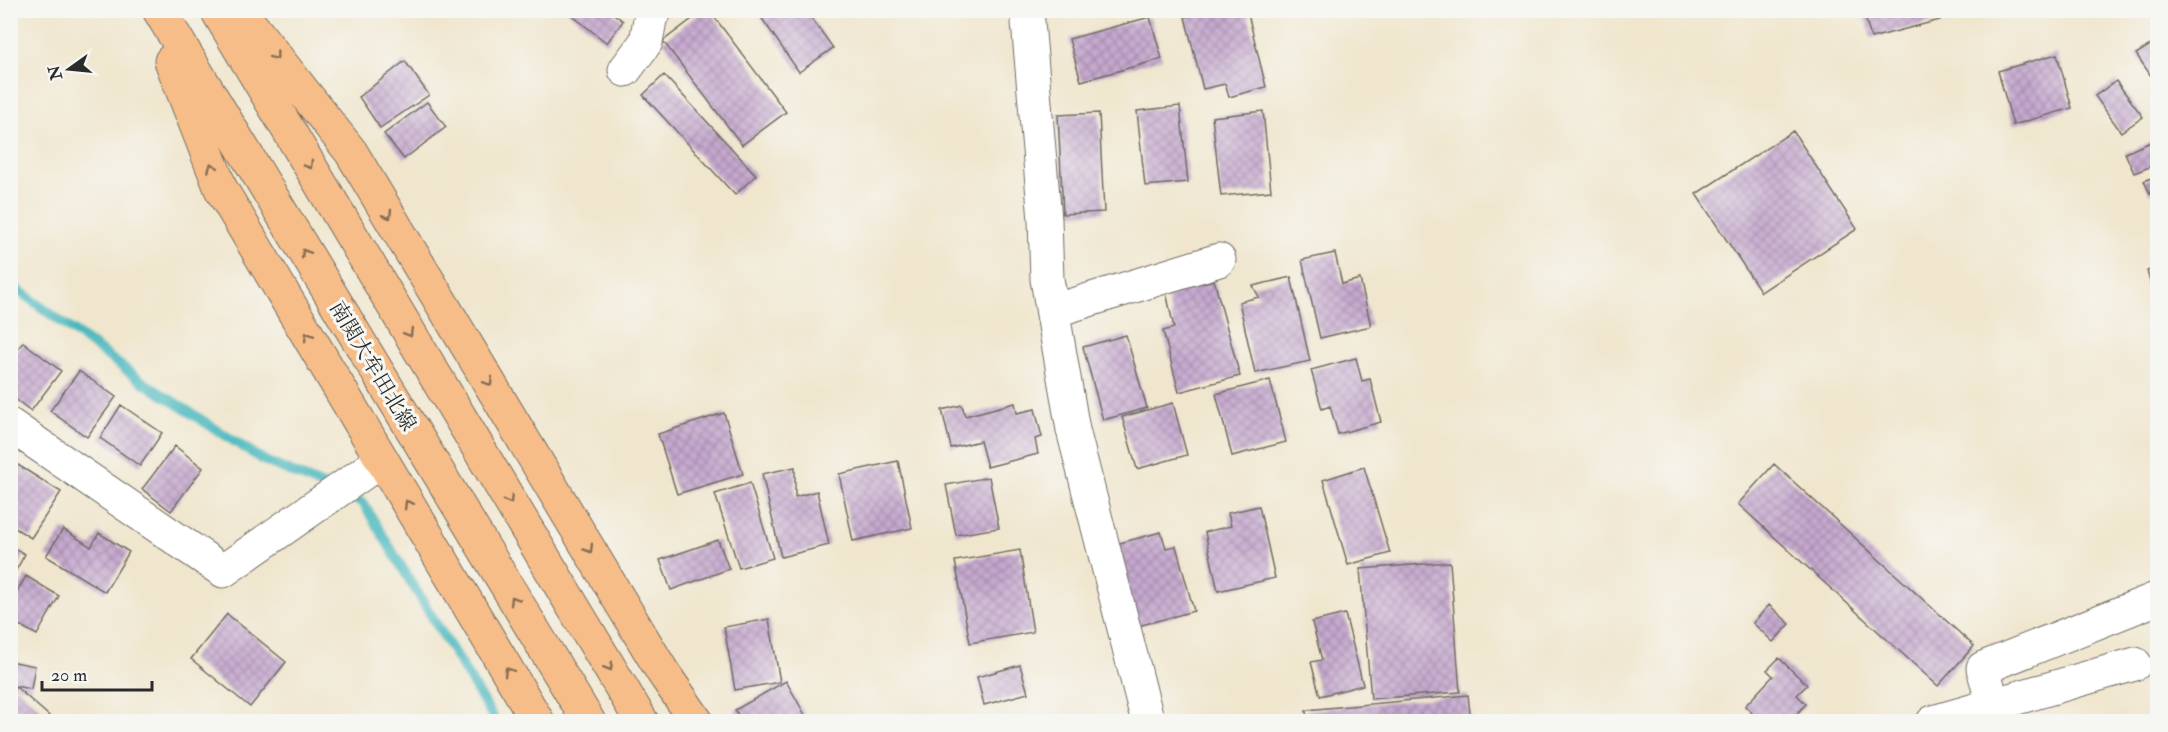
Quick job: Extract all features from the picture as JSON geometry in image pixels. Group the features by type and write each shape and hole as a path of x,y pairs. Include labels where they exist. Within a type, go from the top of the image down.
{"main road":[{"path":"152,10 221,189 538,722"},
{"name":"南関大牟田北線","path":"159,10 588,722"},
{"path":"217,10 642,722"},
{"path":"239,10 351,152 656,661 697,722"}],"street":[{"path":"625,70 646,42 651,14 656,10"},
{"path":"1027,10 1031,28 1046,220 1047,279 1073,430 1148,722"},
{"path":"1053,311 1219,260"},
{"path":"10,425 223,571 382,460"},
{"path":"1993,704 1983,668 2157,598"},
{"path":"1933,722 2135,664"}],"building":[{"path":"565,10 617,10 614,14 623,21 607,43"},
{"path":"704,10 709,10 786,112 742,145 663,41"},
{"path":"756,10 806,10 833,48 799,72"},
{"path":"1214,10 1247,10 1266,87 1229,97 1225,84 1203,89 1185,17"},
{"path":"1863,10 1938,10 1940,20 1871,38"},
{"path":"1150,17 1162,59 1081,81 1069,39"},
{"path":"2158,40 2158,86 2136,54"},
{"path":"2057,54 2072,108 2013,125 1998,71"},
{"path":"405,61 429,95 380,128 359,97"},
{"path":"664,75 756,175 735,195 643,95"},
{"path":"2116,81 2143,117 2121,132 2095,96"},
{"path":"427,102 446,127 404,159 384,134"},
{"path":"1180,106 1188,182 1145,186 1137,111"},
{"path":"1263,111 1271,191 1221,196 1212,117"},
{"path":"1099,113 1104,212 1063,214 1058,115"},
{"path":"1793,131 1857,229 1761,292 1696,194"},
{"path":"2158,139 2158,191 2150,194 2144,181 2156,176 2152,166 2134,173 2125,153"},
{"path":"1335,253 1342,284 1360,279 1371,326 1320,338 1302,260"},
{"path":"2158,268 2158,304 2157,304 2147,271"},
{"path":"1291,277 1310,361 1255,373 1239,302 1259,297 1253,286"},
{"path":"1214,280 1240,376 1179,392 1163,331 1174,328 1166,292"},
{"path":"1126,335 1147,408 1103,420 1083,347"},
{"path":"23,342 61,371 31,411 10,395 10,359"},
{"path":"1356,358 1362,381 1370,379 1381,422 1338,434 1330,406 1322,409 1311,370"},
{"path":"79,371 116,397 87,437 50,411"},
{"path":"1270,380 1286,442 1232,456 1216,394"},
{"path":"1015,403 1017,413 1035,409 1042,437 1035,439 1038,454 987,467 980,441 951,448 942,410 962,405 965,416"},
{"path":"1173,403 1187,455 1137,469 1122,417"},
{"path":"121,405 162,433 140,466 100,438"},
{"path":"724,413 743,474 677,494 658,434"},
{"path":"175,446 203,468 171,511 142,489"},
{"path":"10,460 61,492 31,538 10,525"},
{"path":"898,461 912,528 853,541 839,474"},
{"path":"1774,464 1974,646 1938,686 1738,504"},
{"path":"795,467 795,497 817,491 829,545 781,557 762,474"},
{"path":"1364,467 1390,553 1348,565 1323,480"},
{"path":"989,477 999,528 956,535 946,485"},
{"path":"750,483 773,558 739,568 715,494"},
{"path":"1259,506 1275,578 1218,591 1205,532 1231,526 1228,513"},
{"path":"63,529 91,547 99,533 129,552 105,592 46,556"},
{"path":"1161,532 1166,548 1176,546 1194,611 1138,626 1116,544"},
{"path":"718,540 729,569 671,590 660,560"},
{"path":"10,546 25,554 10,581"},
{"path":"1020,550 1033,632 970,643 955,561"},
{"path":"1450,562 1460,692 1371,699 1360,569"},
{"path":"26,576 59,596 37,635 10,620 10,604"},
{"path":"1769,605 1790,624 1773,642 1753,623"},
{"path":"227,614 286,662 250,707 191,659"},
{"path":"1345,614 1363,685 1320,696 1311,662 1322,660 1312,622"},
{"path":"769,619 780,682 735,690 724,627"},
{"path":"1779,658 1807,685 1797,695 1806,704 1789,722 1761,722 1745,706 1773,676 1767,670"},
{"path":"10,661 35,666 31,689 10,685"},
{"path":"1020,665 1028,693 984,705 977,677"},
{"path":"786,681 809,722 742,722 735,710"},
{"path":"16,687 56,722 10,722 10,694"},
{"path":"1468,695 1471,722 1307,722 1306,710"}],"waterway":[{"path":"10,284 140,380 265,461 363,503 496,722"}]}
